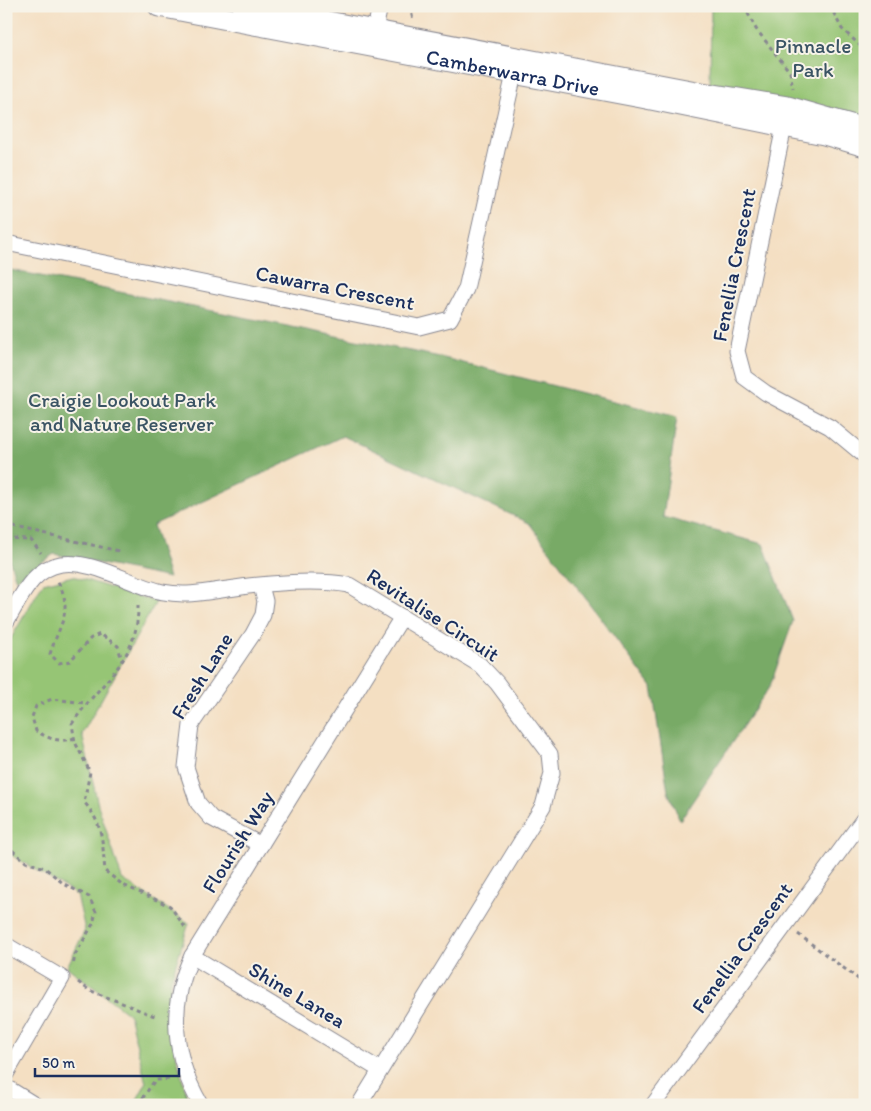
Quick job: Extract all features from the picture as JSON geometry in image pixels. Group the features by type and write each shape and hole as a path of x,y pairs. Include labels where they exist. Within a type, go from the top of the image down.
{"street":[{"name":"Camberwarra Drive","path":"159,6 373,40 516,67 788,109 865,129"},
{"name":"Camberwarra Drive","path":"243,6 373,40"},
{"path":"373,40 380,6"},
{"name":"Cawarra Crescent","path":"6,243 419,327 450,320 466,290 516,67"},
{"name":"Camberwarra Drive","path":"788,109 824,134 865,146"},
{"name":"Fenellia Crescent","path":"788,109 737,351 744,377 766,393 830,427 865,456"},
{"name":"Revitalise Circuit","path":"6,622 39,571 62,564 73,563 164,592 199,595 261,586 333,582 349,585 480,665 497,683 550,754 552,772 543,806 359,1105"},
{"name":"Fresh Lane","path":"261,586 265,601 263,615 253,634 191,725 186,767 198,804 211,818 261,845"},
{"name":"Flourish Way","path":"201,1105 193,1091 178,1046 176,1025 182,978 192,956 402,617"},
{"name":"Fenellia Crescent","path":"653,1105 865,817"},
{"path":"6,945 62,978 6,1074"},
{"name":"Shine Lanea","path":"192,956 380,1070"},
{"path":"6,1087 35,1105"}],"path":[{"path":"410,6 414,23"},
{"path":"744,6 756,29 790,72 788,109"},
{"path":"830,6 842,28 865,50"},
{"path":"858,105 865,101"},
{"path":"6,522 16,528 119,551"},
{"path":"6,539 32,540 40,551"},
{"path":"59,586 65,598 66,609 50,654 59,662 70,661 91,638 100,634 118,646 122,662"},
{"path":"138,605 138,625 122,662 86,703 72,724 75,738 90,772 84,802 94,812 102,831 105,871 123,885 170,906 187,930"},
{"path":"75,738 62,742 50,739 36,731 32,717 36,706 52,699 86,703"},
{"path":"6,845 26,862 45,868 64,884 89,898 96,912 93,924 75,955 73,970"},
{"path":"786,925 865,984"},
{"path":"72,977 89,990 157,1017"},
{"path":"138,1105 155,1080 171,1079"}],"green space":[{"name":"Pinnacle Park","path":"711,6 865,6 865,127 710,87"},
{"name":"Craigie Lookout Park and Nature Reserver","path":"6,269 440,357 677,417 663,517 763,544 793,621 770,686 680,820 668,792 652,687 529,523 343,436 153,525 169,578 54,554 16,580 6,550"},
{"path":"73,576 156,602 82,734 98,805 122,879 189,923 171,979 168,1022 189,1105 134,1105 146,1083 129,1014 67,967 85,930 77,895 6,852 6,647 43,583"}]}
